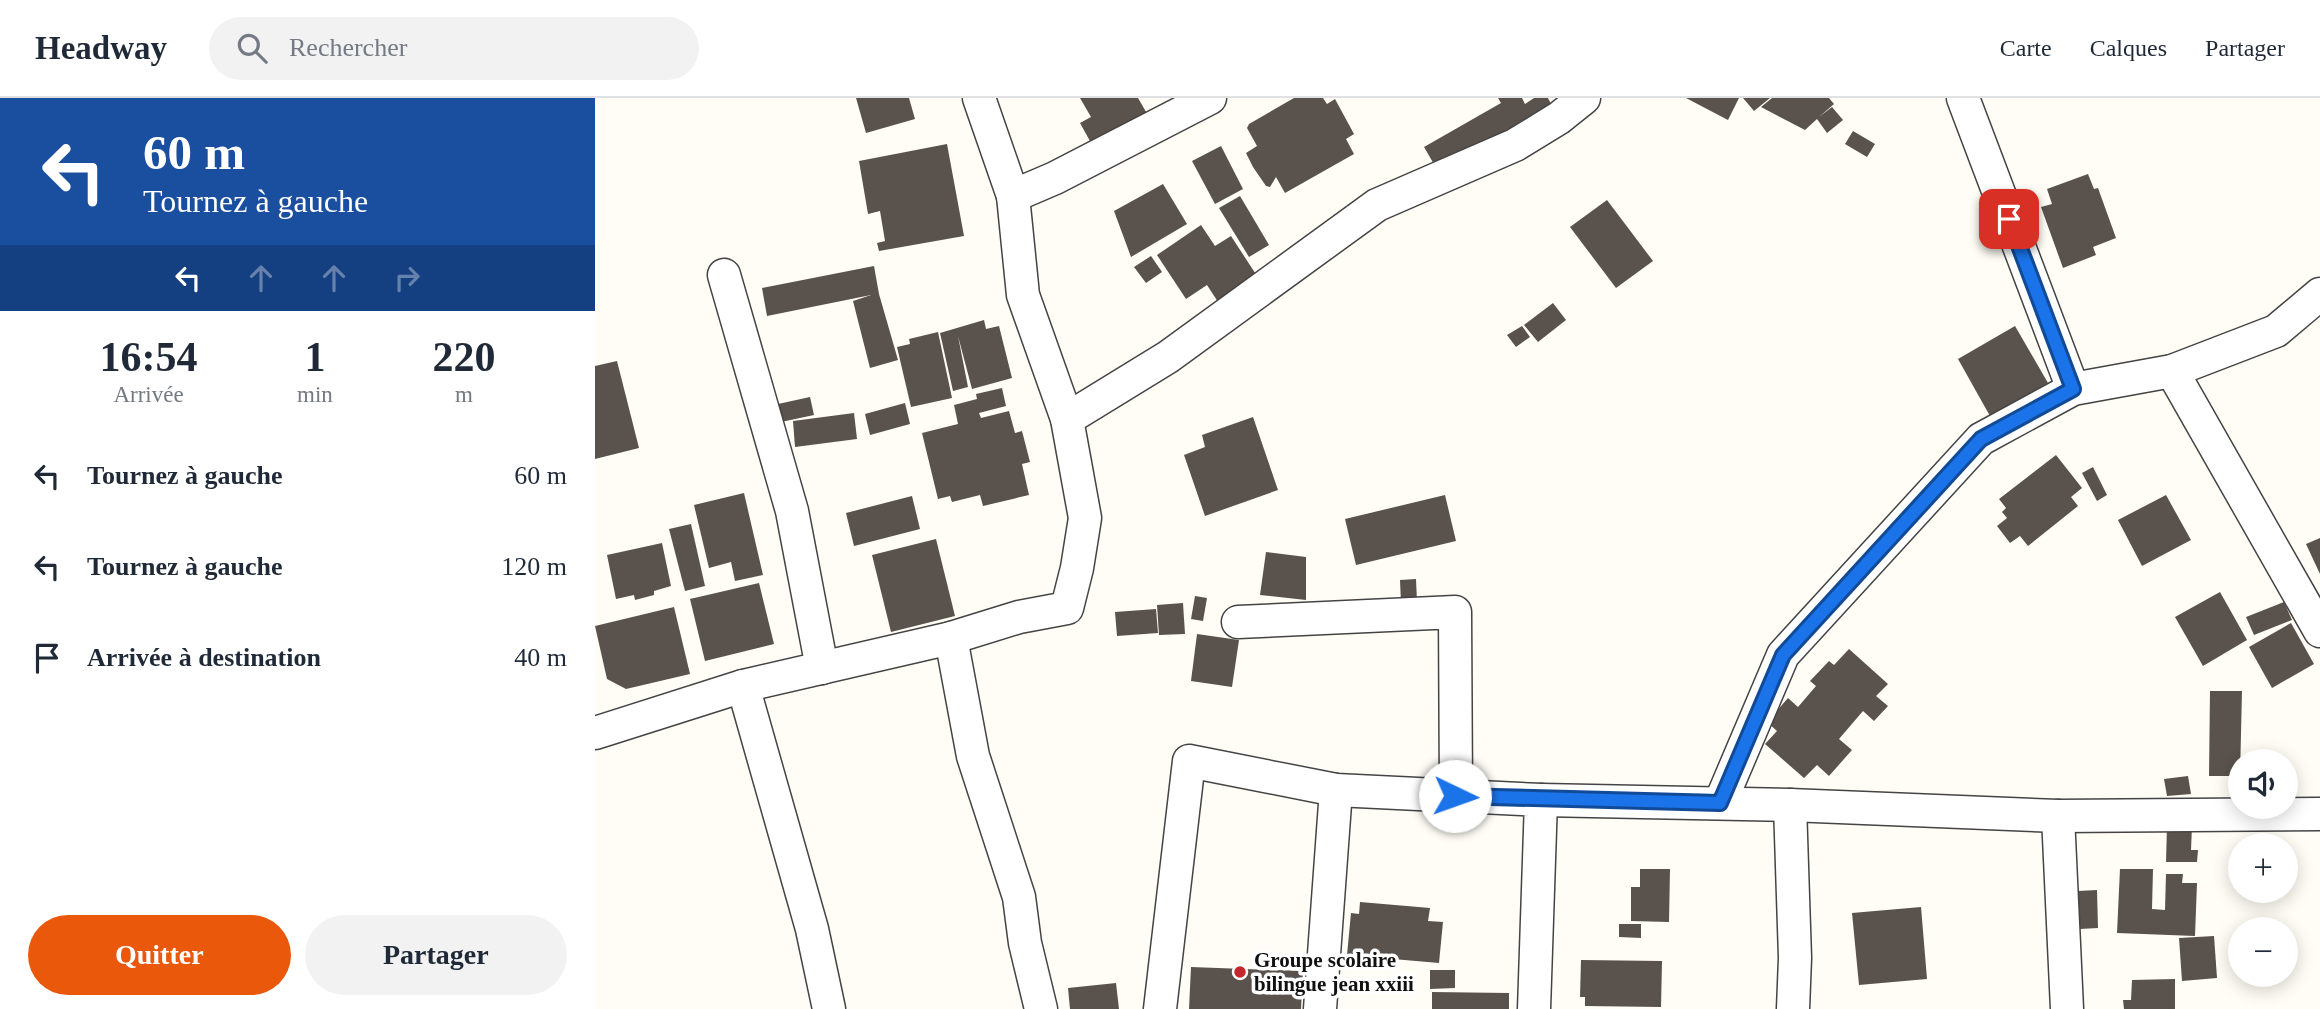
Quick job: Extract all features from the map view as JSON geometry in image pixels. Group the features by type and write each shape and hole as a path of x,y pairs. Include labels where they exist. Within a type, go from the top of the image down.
{"street":[{"path":"595,733 743,686 951,638 1019,617 1067,608 1085,517 1067,419 1023,295 1013,196 979,98"},
{"path":"1013,196 1055,178 1210,98"},
{"path":"1067,419 1168,357 1377,205 1515,145 1559,118 1584,98"},
{"path":"1963,98 2073,389"},
{"path":"724,275 792,511 822,668"},
{"path":"1720,803 1783,655 1981,439 2073,389 2172,371 2276,331 2320,294"},
{"path":"2172,371 2320,631"},
{"path":"1238,622 1455,612 1455,796"},
{"path":"951,638 973,756 1019,897 1025,943 1041,1009"},
{"path":"743,686 812,929 829,1009"},
{"path":"1160,1009 1189,761 1336,790 1455,796 1790,805 2058,816 2320,814"},
{"path":"1320,1009 1336,790"},
{"path":"1534,1009 1541,800"},
{"path":"1790,805 1795,958 1793,1009"},
{"path":"2058,816 2067,1009"}],"building":[{"path":"856,98 909,98 915,119 866,133"},
{"path":"1080,98 1138,98 1149,117 1101,161 1080,123 1091,117"},
{"path":"1294,98 1323,98 1327,104 1335,99 1354,134 1346,139 1354,154 1285,193 1276,177 1270,187 1266,186 1253,167 1246,153 1257,146 1247,128 1249,124"},
{"path":"1498,98 1522,98 1525,104 1534,98 1548,98 1555,112 1442,178 1424,147 1501,103"},
{"path":"1686,98 1739,98 1728,120"},
{"path":"1743,98 1770,98 1754,111"},
{"path":"1772,98 1829,98 1834,104 1819,117 1832,107 1843,120 1827,133 1817,119 1805,130 1761,107"},
{"path":"1853,131 1875,144 1867,157 1845,144"},
{"path":"947,144 964,236 879,251 877,243 885,241 880,211 868,214 859,161"},
{"path":"1221,146 1243,189 1215,204 1192,161"},
{"path":"2088,174 2094,189 2098,188 2116,238 2093,247 2096,255 2063,268 2041,207 2052,204 2047,189"},
{"path":"1163,184 1187,224 1131,257 1114,211"},
{"path":"1240,196 1269,245 1249,257 1219,208"},
{"path":"1607,200 1653,261 1616,288 1570,227"},
{"path":"1201,225 1215,246 1231,236 1259,279 1220,305 1207,285 1186,299 1157,255"},
{"path":"1151,256 1162,272 1146,283 1134,267"},
{"path":"874,266 898,360 870,368 853,301 871,295 767,316 762,288"},
{"path":"1553,303 1566,320 1538,342 1524,325"},
{"path":"984,320 986,329 999,326 1012,378 972,389 958,336 968,387 953,391 940,333"},
{"path":"1522,326 1530,337 1516,347 1507,335"},
{"path":"2015,326 2048,383 1990,416 1958,359"},
{"path":"938,332 952,398 911,407 897,347 910,344 909,339"},
{"path":"617,361 639,448 595,459 595,366"},
{"path":"1002,388 1006,406 979,413 981,418 1009,411 1015,433 1022,431 1030,462 1022,464 1029,495 983,506 980,495 952,502 950,496 938,499 922,433 958,424 954,405 977,399 976,394"},
{"path":"810,397 814,415 781,422 778,404"},
{"path":"905,403 910,424 870,435 865,414"},
{"path":"854,413 857,439 795,447 793,421"},
{"path":"1253,417 1278,490 1205,516 1184,455 1205,447 1202,435"},
{"path":"2056,455 2082,488 2071,497 2078,506 2028,546 2020,536 2010,543 1997,526 2007,518 2002,512 2006,508 1999,499"},
{"path":"2093,467 2107,495 2097,501 2082,473"},
{"path":"744,493 763,575 735,581 731,562 709,568 694,505"},
{"path":"1445,495 1456,541 1356,565 1345,519"},
{"path":"2166,495 2191,540 2142,566 2118,520"},
{"path":"912,496 920,529 854,546 846,513"},
{"path":"691,524 705,586 685,591 669,529"},
{"path":"2320,538 2320,574 2306,544"},
{"path":"936,539 955,616 891,632 872,555"},
{"path":"662,543 671,586 654,591 654,595 635,600 634,595 616,599 607,555"},
{"path":"1266,552 1306,557 1306,600 1260,595"},
{"path":"1416,579 1417,602 1401,603 1400,580"},
{"path":"759,583 774,644 705,661 690,599"},
{"path":"2220,592 2247,640 2203,666 2175,617"},
{"path":"1195,596 1207,598 1203,621 1191,619"},
{"path":"2284,602 2292,620 2254,635 2246,617"},
{"path":"1183,603 1185,634 1159,635 1157,605"},
{"path":"674,607 690,674 626,689 607,679 595,626"},
{"path":"1156,609 1158,633 1117,636 1115,612"},
{"path":"2291,623 2314,664 2272,688 2249,647"},
{"path":"1197,634 1239,640 1232,687 1191,681"},
{"path":"1849,649 1888,684 1876,696 1888,706 1874,721 1863,711 1839,739 1852,750 1829,776 1817,765 1804,778 1765,744 1777,731 1767,722 1788,698 1798,707 1816,686 1810,681 1829,661 1834,665"},
{"path":"2210,691 2242,691 2241,749 2228,749 2228,776 2209,776"},
{"path":"2188,776 2191,794 2167,796 2164,779"},
{"path":"2167,826 2192,826 2191,850 2198,850 2197,862 2166,862"},
{"path":"1640,869 1670,869 1669,922 1631,921 1631,887 1640,887"},
{"path":"2120,869 2153,869 2152,909 2165,910 2166,874 2183,874 2182,883 2197,883 2195,936 2117,933"},
{"path":"2097,890 2098,928 2080,929 2078,891"},
{"path":"1360,902 1430,908 1428,921 1443,922 1439,963 1347,955 1351,913 1359,914"},
{"path":"1921,907 1927,979 1859,985 1852,913"},
{"path":"1619,924 1641,924 1641,938 1619,937"},
{"path":"2214,936 2217,978 2182,981 2179,938"},
{"path":"1581,960 1662,961 1661,1007 1585,1006 1585,997 1580,997"},
{"path":"1191,967 1303,971 1301,1009 1189,1009"},
{"path":"1430,970 1455,970 1455,988 1430,989"},
{"path":"2175,979 2175,1009 2124,1009 2123,1000 2131,1000 2132,980"},
{"path":"1116,983 1119,1009 1070,1009 1068,988"},
{"path":"1432,992 1509,993 1509,1009 1432,1009"}],"place":[{"name":"Groupe scolaire bilingue jean xxiii","path":"1240,972"}],"route":[{"path":"1455,796 1720,803 1783,655 1981,439 2073,389 2009,219"}]}
